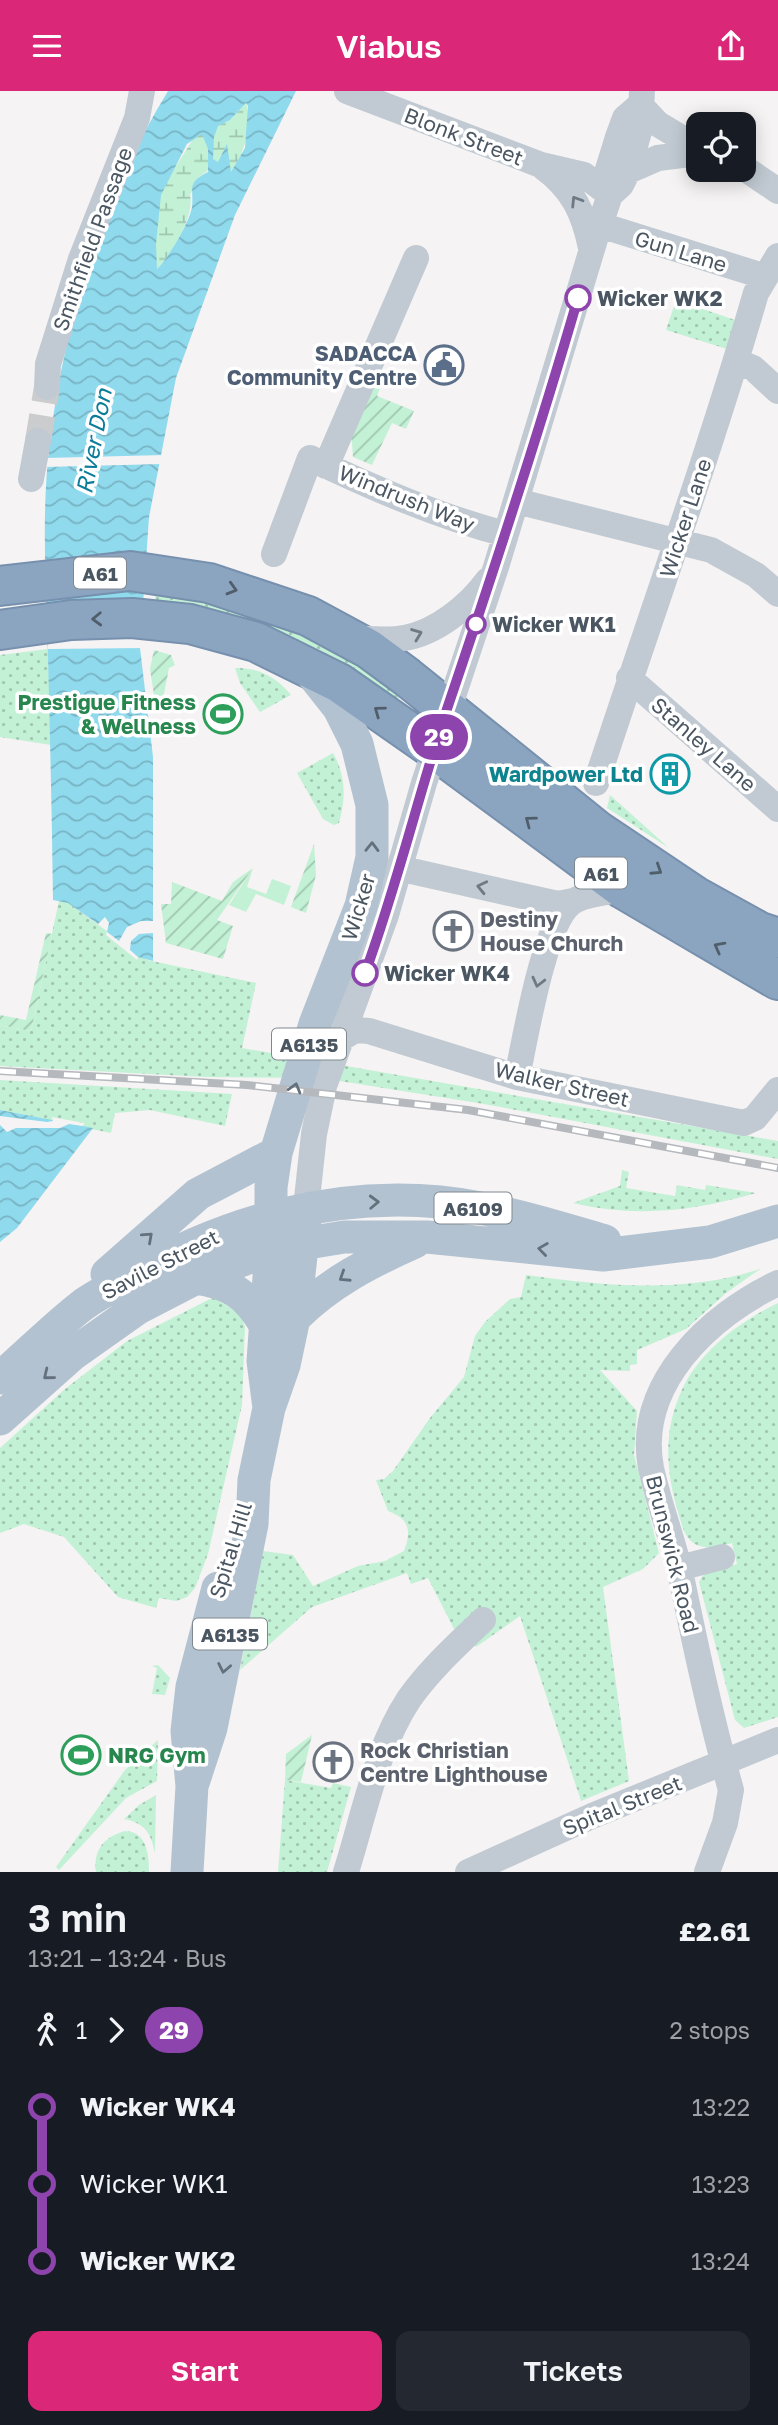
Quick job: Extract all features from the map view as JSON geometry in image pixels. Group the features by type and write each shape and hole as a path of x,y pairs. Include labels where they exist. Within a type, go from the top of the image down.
{"highway":[{"name":"A61","path":"17,584 117,572 165,575 209,583 286,606 350,638 407,677 598,831 715,907 778,938"},
{"name":"A61","path":"17,628 95,619 160,619 256,642 339,683 435,750 623,889 778,980"}],"main road":[{"name":"Wicker","path":"276,1153 315,1024 351,937 371,866 370,794 352,731 339,708 306,666"},
{"name":"Spital Hill","path":"187,1872 192,1786 187,1731 192,1686 237,1521 254,1480 269,1408 284,1364 271,1233 271,1187 276,1153"},
{"path":"85,1303 92,1287 193,1198 276,1153"},
{"name":"Savile Street","path":"0,1419 41,1380 138,1308 196,1278 271,1233 306,1208 360,1202 440,1202 533,1220 635,1249"},
{"name":"Spital Hill","path":"279,1320 304,1242 306,1208"},
{"name":"Savile Street","path":"0,1378 85,1303 193,1243 271,1233 304,1242 356,1236 427,1237 590,1254 710,1242 778,1221"},
{"name":"A6109","path":"279,1320 364,1265 427,1237"},
{"path":"196,1278 219,1282 243,1294 279,1320"}],"street":[{"name":"Smithfield Passage","path":"47,387 48,364 81,259 137,118 142,91"},
{"name":"Blonk Street","path":"347,91 541,165 584,175 610,195"},
{"path":"641,98 658,124 686,141"},
{"name":"Wicker","path":"312,1152 324,1086 386,915 447,710 496,567 596,238 610,195 621,185 628,171 640,128 641,98"},
{"name":"Wicker","path":"610,195 605,179 618,137 625,118 641,98"},
{"path":"628,171 658,159 686,155"},
{"name":"Blonk Street","path":"541,165 559,179 582,210 596,238"},
{"path":"756,176 778,191"},
{"name":"Gun Lane","path":"596,238 771,266"},
{"path":"274,554 416,258"},
{"name":"Wicker Lane","path":"596,783 629,678 771,266"},
{"path":"737,361 753,367 778,391"},
{"path":"31,479 38,441"},
{"name":"Windrush Way","path":"318,462 474,527 505,534"},
{"path":"516,501 710,550 776,589"},
{"name":"Wicker","path":"350,638 404,638 433,627 467,603 496,567"},
{"name":"Stanley Lane","path":"629,678 778,809"},
{"path":"351,937 398,868 558,904 623,889"},
{"path":"517,1077 551,935 561,913 573,901"},
{"name":"Walker Street","path":"340,1039 355,1030 369,1031 517,1077 744,1122 755,1118 778,1090"},
{"name":"Spital Hill","path":"306,1208 312,1152"},
{"name":"Brunswick Road","path":"707,1872 729,1808 731,1790 679,1568 651,1467 652,1428 658,1403 674,1369 704,1332 739,1305 778,1283"},
{"path":"679,1568 722,1557"},
{"path":"346,1872 389,1738 402,1712 428,1674 483,1620"},
{"name":"Spital Street","path":"468,1872 592,1816 778,1740"}],"green space":[{"path":"246,103 248,129 236,165 231,172 218,163 199,177 190,195 191,204 185,224 175,245 156,270 153,211 166,182 195,136 230,120"},
{"path":"676,300 738,321 727,349 666,330"},
{"path":"377,370 385,374 377,396 414,411 406,429 392,423 372,465 353,457 351,431"},
{"path":"155,591 216,598 293,624 403,691 392,709 156,612"},
{"path":"48,649 51,745 0,737 0,655"},
{"path":"154,650 171,655 175,665 169,668 161,709 156,708 150,669"},
{"path":"235,668 266,674 291,695 260,712 240,683"},
{"path":"333,753 344,787 339,823 334,825 323,819 297,773"},
{"path":"610,795 669,848 607,808"},
{"path":"314,844 316,875 306,913 291,907"},
{"path":"253,868 247,887 266,894 272,879 291,886 284,905 256,894 246,912 229,905"},
{"path":"253,868 217,920 233,926 223,959 166,943 161,904 171,904 172,882 222,901 233,882"},
{"path":"59,901 68,903 147,960 256,983 242,1048 778,1141 778,1159 484,1104 321,1078 206,1077 0,1066 0,1025 31,1031"},
{"path":"46,933 52,934 31,1031 0,1025 0,1015 26,1020"},
{"path":"0,1080 232,1094 225,1126 150,1110 115,1113 111,1133 0,1110"},
{"path":"622,1170 629,1172 626,1188 675,1196 677,1185 705,1190 706,1185 756,1193 710,1204 665,1210 620,1210 573,1203 620,1186"},
{"path":"760,1269 726,1293 686,1329 637,1350 637,1364 630,1365 630,1371 600,1370 637,1411 634,1455 659,1553 643,1569 603,1587 629,1781 581,1801 520,1616 476,1647 454,1629 428,1578 411,1584 407,1573 312,1607 240,1670 263,1551 293,1555 313,1586 358,1566 385,1561 404,1551 408,1537 407,1526 388,1511 376,1480 384,1479 393,1471 430,1418 464,1377 475,1336 485,1322 510,1299 521,1297 526,1275 614,1285 673,1285 731,1277"},
{"path":"214,1297 242,1316 245,1327 242,1405 208,1554 195,1588 187,1597 176,1601 159,1598 156,1608 118,1597 64,1537 24,1524 0,1533 0,1448 65,1389 127,1341"},
{"path":"778,1303 778,1717 744,1728 735,1720 699,1582 704,1574 737,1564 732,1543 705,1547 695,1544 686,1535 671,1482 669,1437 675,1407 688,1377 698,1364 735,1329"},
{"path":"158,1665 170,1678 165,1695 152,1694 157,1668 152,1666"},
{"path":"312,1735 301,1782 285,1780 286,1754"},
{"path":"158,1740 157,1781 126,1798 59,1870 56,1867 125,1770"},
{"path":"285,1780 331,1788 333,1783 351,1787 327,1872 278,1872"},
{"path":"156,1795 155,1853 146,1830 137,1823 124,1819 139,1805"},
{"path":"125,1831 138,1835 145,1845 149,1872 96,1872 96,1857 102,1845 111,1837"}],"water":[{"name":"River Don","path":"168,91 296,91 235,215 176,378 149,517 140,648 153,757 153,961 138,957 107,932 109,923 105,917 98,924 68,903 53,900 45,549 47,467 66,349 77,304 106,215 145,131","holes":["246,103 245,148 231,172 227,144 218,162 213,159 214,137 218,126 230,120","202,134 208,149 208,172 196,179 187,222 157,269 156,244 161,195 187,144"]},
{"path":"0,1110 93,1128 17,1228 0,1242"}],"pier":[{"path":"164,455 162,464 45,467 45,458"},
{"path":"47,611 145,611 143,648 48,649"},
{"path":"141,921 153,921 153,933 139,934 131,941 130,950 138,957 137,960 106,935 107,932 119,941 127,927"},
{"path":"0,1116 47,1122 53,1121 52,1117 84,1123 83,1126 69,1124 60,1128 16,1128 7,1132 0,1125"}],"tunnel":[{"path":"38,441 47,387"}],"railway":[{"path":"0,1071 247,1085 468,1110 778,1168"}],"bus line":[{"name":"29","path":"365,973 386,915 447,710 496,567 578,298"}],"place":[{"name":"Wicker WK2","path":"578,298"},
{"name":"SADACCA Community Centre","path":"444,365"},
{"name":"Wicker WK1","path":"476,624"},
{"name":"Prestigue Fitness & Wellness","path":"223,714"},
{"name":"Wardpower Ltd","path":"670,774"},
{"name":"Destiny House Church","path":"453,931"},
{"name":"Wicker WK4","path":"365,973"},
{"name":"NRG Gym","path":"81,1755"},
{"name":"Rock Christian Centre Lighthouse","path":"333,1762"}]}
